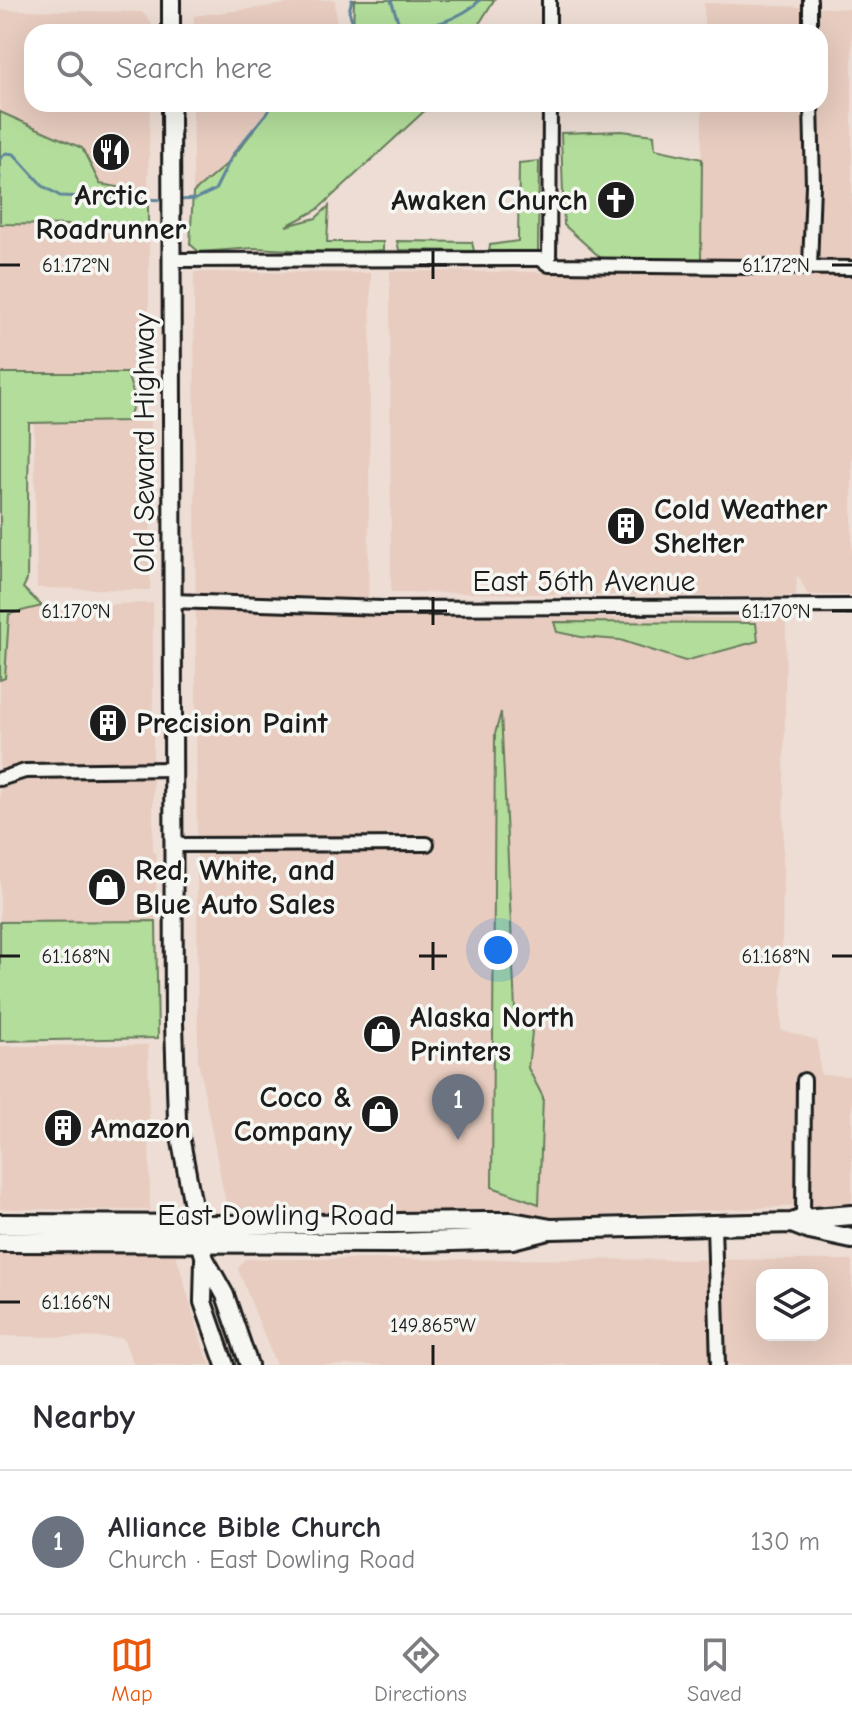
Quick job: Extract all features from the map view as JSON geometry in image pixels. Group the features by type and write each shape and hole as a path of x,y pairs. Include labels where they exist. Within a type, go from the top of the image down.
{"main road":[{"path":"171,0 171,24"},
{"name":"Old Seward Highway","path":"171,112 177,1120 200,1242 203,1302 225,1365"},
{"name":"East Dowling Road","path":"0,1242 200,1242 486,1222 512,1222 551,1229 714,1225 852,1215"},
{"name":"East Dowling Road","path":"798,1221 810,1230 852,1239"},
{"name":"East Dowling Road","path":"0,1224 200,1242"},
{"name":"Old Seward Highway","path":"200,1242 225,1295 249,1365"}],"street":[{"path":"549,0 549,24"},
{"path":"810,0 810,24"},
{"path":"549,265 550,112"},
{"path":"810,267 811,112"},
{"path":"171,260 540,259 549,265 852,268"},
{"name":"East 56th Avenue","path":"172,601 383,608 852,606"},
{"path":"0,779 25,771 173,769"},
{"path":"173,845 427,844"},
{"path":"798,1221 804,1080"},
{"path":"714,1225 718,1365"}],"shaded area":[{"path":"335,0 336,24 194,24 194,16"},
{"path":"704,3 852,9 852,595 808,595 797,574 796,595 776,597 391,592 390,271 797,274 794,261 701,259 702,112 828,112 828,24 704,24"},
{"path":"0,10 142,12 152,24 24,24 24,112 150,112 148,192 100,184 82,148 0,112"},
{"path":"193,112 268,112 229,162 193,193"},
{"path":"0,224 135,226 149,240 149,372 0,373"},
{"path":"194,272 371,273 368,617 786,618 781,1030 817,1040 821,1075 852,1076 852,1207 800,1206 544,1218 227,1209 198,1060"},
{"path":"151,421 150,590 37,588 34,422"},
{"path":"153,603 156,921 0,922 0,680 5,678 9,614 42,606"},
{"name":"Amazon","path":"148,1045 150,1210 0,1209 0,1046"},
{"path":"0,1252 176,1255 211,1365 134,1365 123,1338 0,1336"},
{"path":"245,1259 852,1260 852,1365 276,1365 238,1269"}],"green space":[{"path":"354,0 494,0 479,24 353,24"},
{"path":"0,112 82,148 100,184 148,192 148,226 0,224"},
{"path":"268,112 423,112 317,210 286,226 316,218 329,206 327,242 383,242 383,250 346,253 254,248 199,252 190,244 193,193 229,162"},
{"path":"622,131 654,135 655,149 702,159 701,259 602,259 564,225 561,133"},
{"path":"539,161 538,253 489,254 490,245 518,241 519,163"},
{"path":"397,241 472,242 474,251 399,250"},
{"path":"0,373 127,373 135,399 128,421 29,423 27,580 23,588 42,606 9,614 5,678 0,680"},
{"path":"554,622 756,623 758,641 685,661 620,640 557,632"},
{"path":"501,712 515,1009 532,1032 528,1068 543,1097 539,1204 492,1187 495,734"},
{"path":"156,921 158,1038 0,1041 0,922"}],"waterway":[{"path":"352,0 349,11 353,24"},
{"path":"391,0 398,21 405,24"},
{"path":"433,24 464,13 480,0"},
{"path":"179,200 196,199 215,190 233,154 267,112"},
{"path":"0,159 6,153 14,154 43,186 60,196 167,200"}],"place":[{"name":"Arctic Roadrunner","path":"111,152"},
{"name":"Awaken Church","path":"616,200"},
{"name":"Cold Weather Shelter","path":"626,526"},
{"name":"Precision Paint","path":"108,723"},
{"name":"Red, White, and Blue Auto Sales","path":"107,887"},
{"name":"Alaska North Printers","path":"382,1034"},
{"name":"Coco & Company","path":"380,1114"},
{"name":"Amazon","path":"63,1128"},
{"name":"Alliance Bible Church","path":"458,1140"}]}
